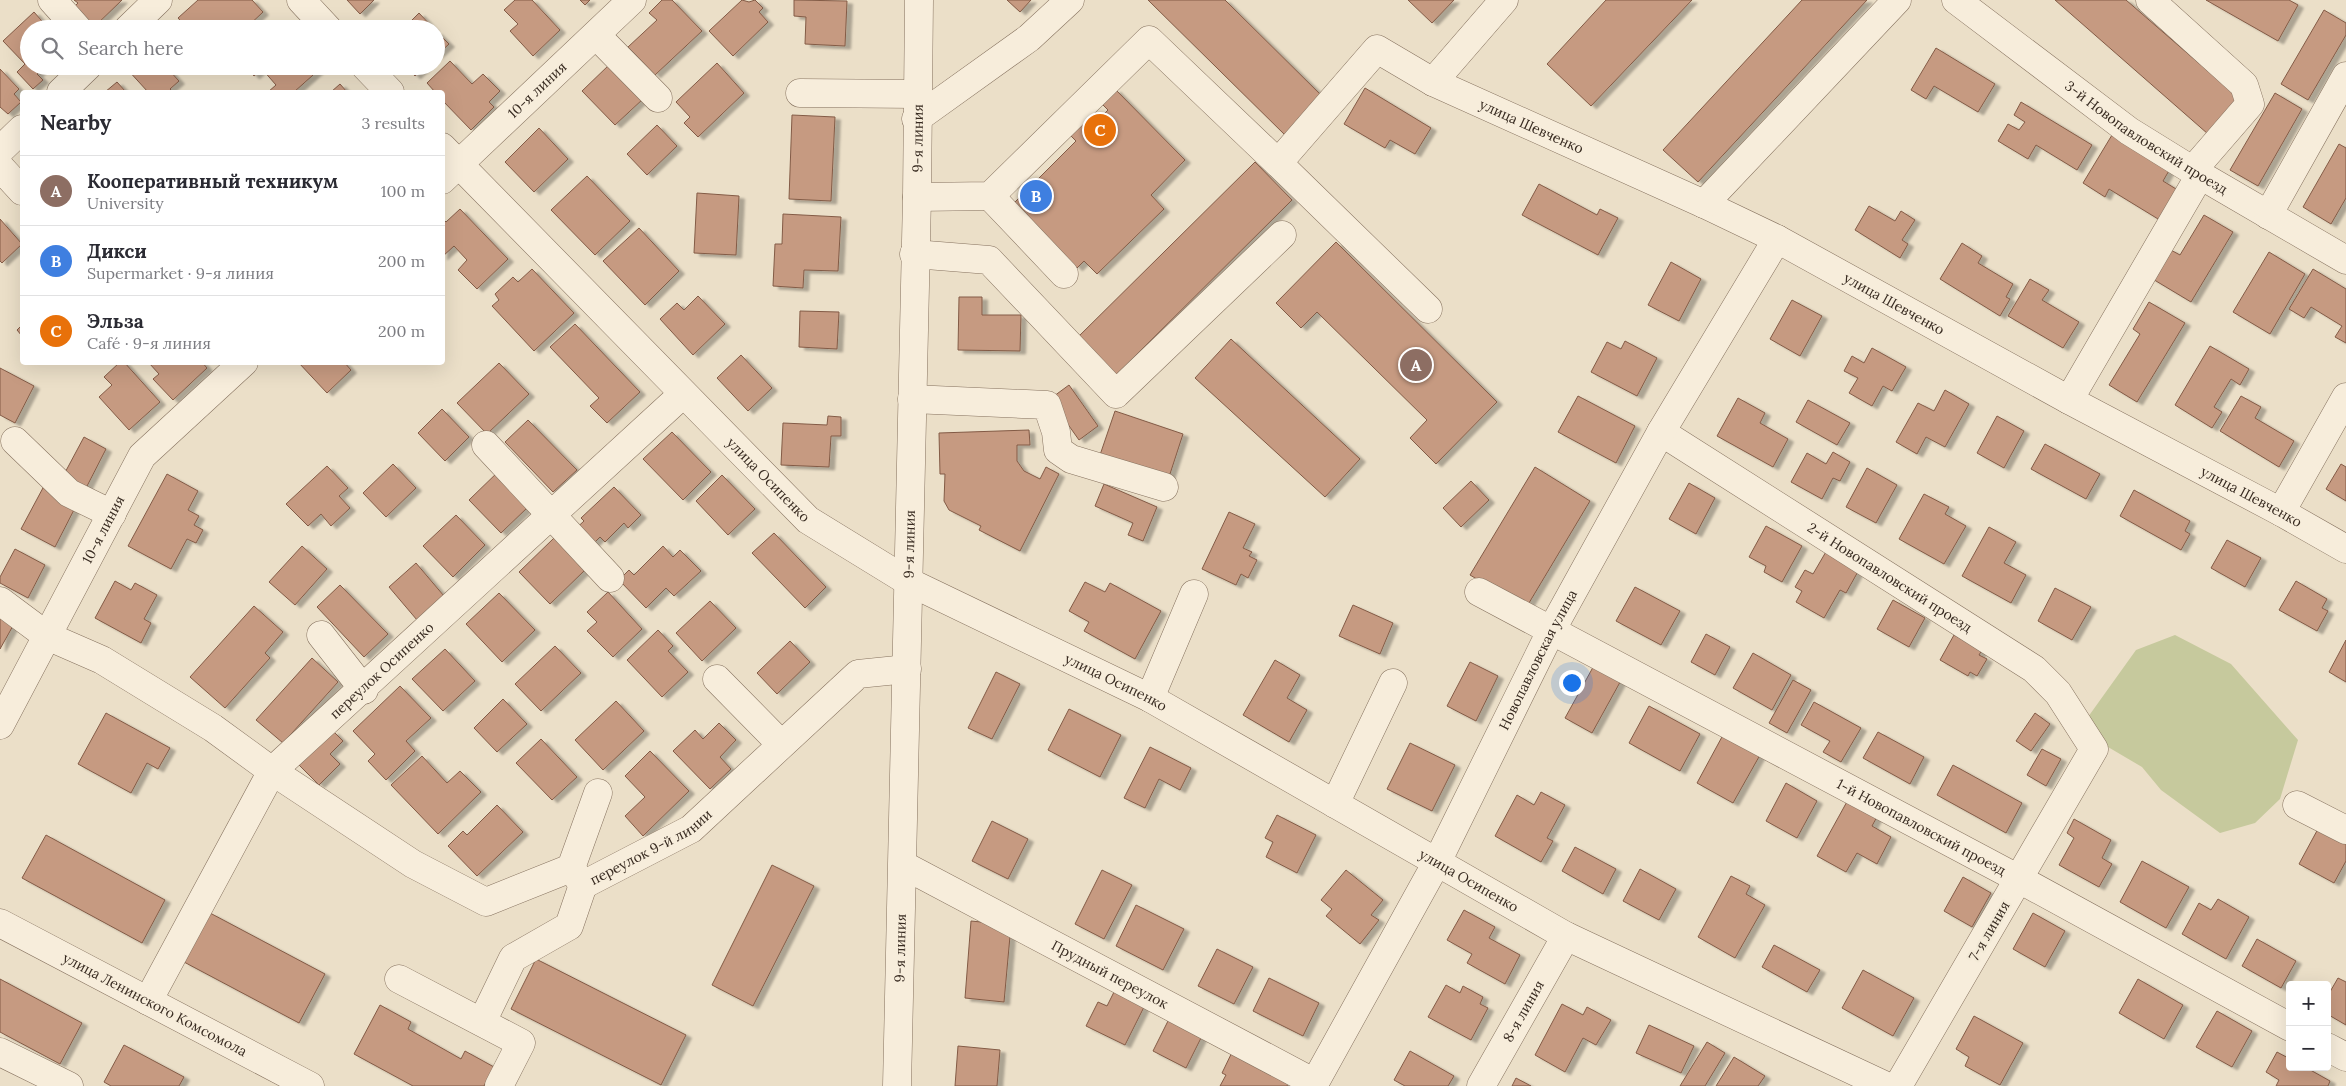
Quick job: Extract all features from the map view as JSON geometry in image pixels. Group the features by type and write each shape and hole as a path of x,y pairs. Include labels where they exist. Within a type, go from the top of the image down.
{"street":[{"path":"52,0 70,20"},
{"path":"137,20 158,0"},
{"path":"301,0 320,20"},
{"name":"10-я линия","path":"448,164 596,35 632,0"},
{"name":"9-я линия","path":"897,1086 909,582 918,0"},
{"path":"800,93 917,107 1029,38 1070,0"},
{"path":"1433,82 1504,0"},
{"path":"1704,204 1897,0"},
{"name":"3-й Новопавловский проезд","path":"1956,0 2129,131 2196,173 2346,260"},
{"path":"2069,400 2196,173 2250,104 2244,84 2150,0"},
{"path":"596,35 658,98"},
{"path":"916,197 990,196 1149,40 1428,310"},
{"name":"улица Шевченко","path":"1278,163 1376,49 1433,82 1704,204 1777,239 2069,400 2346,549"},
{"path":"63,90 79,75"},
{"path":"373,75 388,90"},
{"path":"2268,214 2346,76"},
{"path":"0,150 20,131"},
{"name":"улица Осипенко","path":"448,164 683,394 808,520 909,582 1150,698 1566,936 1886,1086"},
{"path":"0,167 20,190"},
{"path":"990,196 1064,274"},
{"path":"914,254 989,260 1116,394 1282,235"},
{"name":"Новопавловская улица","path":"1314,1085 1437,862 1551,631 1661,432 1777,239"},
{"name":"10-я линия","path":"0,725 142,456 241,365"},
{"name":"переулок Осипенко","path":"148,1001 272,772 364,690 683,394"},
{"path":"2280,512 2346,397"},
{"path":"912,400 1047,405 1056,432 1058,450 1070,459 1164,487"},
{"name":"2-й Новопавловский проезд","path":"1661,432 2034,669 2058,692 2094,749"},
{"path":"15,441 69,494 112,514"},
{"path":"486,445 610,578"},
{"name":"1-й Новопавловский проезд","path":"1479,592 2019,879 2288,1026"},
{"path":"1150,698 1194,594"},
{"name":"переулок 9-й линии","path":"0,602 46,636 102,660 213,728 272,772 413,864 486,902 577,876 691,829 858,674 907,669"},
{"path":"322,636 364,690"},
{"path":"717,679 781,744"},
{"path":"1335,804 1393,683"},
{"name":"7-я линия","path":"1898,1086 2094,749"},
{"path":"482,1022 512,958 569,926 577,876 598,793"},
{"path":"2296,805 2346,830"},
{"name":"Прудный переулок","path":"903,865 1314,1085"},
{"name":"улица Ленинского Комсомола","path":"0,923 310,1086"},
{"name":"8-я линия","path":"1481,1086 1566,936"},
{"path":"399,979 521,1042 499,1086"},
{"path":"2331,1049 2346,1058"},
{"path":"0,1052 70,1086"}],"green space":[{"path":"2175,635 2231,664 2298,740 2280,799 2255,823 2220,833 2161,790 2142,767 2108,747 2088,717 2136,650"}],"building":[{"path":"74,0 122,0 101,20 83,20 72,9 78,3"},
{"path":"198,0 252,0 263,12 255,20 180,20 178,18"},
{"path":"347,0 374,0 360,14"},
{"path":"515,0 532,0 560,30 533,56 510,31 518,24 504,10"},
{"path":"580,0 590,0 585,5"},
{"path":"662,0 672,0 702,31 655,75 628,47 657,20 649,13"},
{"path":"742,0 749,2 755,0 763,8 759,12 768,22 733,56 709,31"},
{"path":"794,0 847,1 845,46 805,44 806,17 794,16"},
{"path":"1007,0 1031,0 1020,12"},
{"path":"1148,0 1225,0 1325,99 1287,137"},
{"path":"1408,0 1454,0 1432,23"},
{"path":"1606,0 1692,0 1591,106 1547,64"},
{"path":"1802,0 1867,0 1698,182 1663,150"},
{"path":"2055,0 2126,0 2239,98 2208,134"},
{"path":"2206,0 2289,0 2298,5 2278,41"},
{"path":"2324,10 2346,23 2346,35 2308,100 2281,84"},
{"path":"34,12 41,20 25,20"},
{"path":"419,13 426,20 412,20"},
{"path":"20,25 20,59 3,41"},
{"path":"1936,48 1995,84 1978,112 1934,86 1926,99 1911,90"},
{"path":"450,61 472,84 483,74 500,91 489,102 494,107 471,130 445,103 445,90 433,90 427,83 435,75 445,75 445,66"},
{"path":"717,63 744,93 698,137 684,123 690,117 676,102"},
{"path":"610,64 643,99 615,125 582,91"},
{"path":"0,69 19,89 14,94 20,103 8,114 0,107"},
{"path":"20,69 20,75 38,75 43,80 33,89 17,72"},
{"path":"132,75 174,75 179,81 171,90 146,90"},
{"path":"267,75 313,75 296,90 270,90 276,85"},
{"path":"117,82 124,90 107,90"},
{"path":"340,84 345,90 333,90"},
{"path":"1365,88 1431,128 1415,154 1390,140 1385,148 1344,124"},
{"path":"1115,89 1185,160 1151,195 1164,209 1097,274 1084,261 1077,268 1014,203 1076,141 1070,135 1090,114 1097,121 1108,110 1101,103"},
{"path":"2275,93 2302,109 2258,186 2230,170"},
{"path":"2021,102 2092,145 2077,170 2036,145 2028,159 1998,141 2008,124 2019,130 2025,122 2014,115"},
{"path":"792,115 835,117 831,201 789,199"},
{"path":"657,125 677,146 647,175 627,154"},
{"path":"539,128 568,159 534,192 505,162"},
{"path":"2112,135 2170,169 2163,181 2181,192 2163,222 2109,189 2105,197 2083,183"},
{"path":"2339,144 2346,148 2346,198 2331,224 2303,207"},
{"path":"1255,162 1292,200 1113,378 1075,340"},
{"path":"587,176 630,221 595,255 551,210"},
{"path":"1539,184 1597,215 1600,209 1618,218 1598,255 1522,215"},
{"path":"697,193 739,196 736,255 694,253"},
{"path":"1869,206 1895,221 1901,211 1915,220 1902,240 1908,244 1900,258 1855,230"},
{"path":"460,209 508,259 477,289 458,270 467,260 454,246 445,254 446,222"},
{"path":"783,214 841,217 838,271 804,270 803,288 773,286 775,244 782,244"},
{"path":"2204,215 2233,232 2191,302 2151,278 2169,249 2180,255"},
{"path":"0,219 20,242 20,246 2,263 0,261"},
{"path":"639,228 679,271 645,305 603,261"},
{"path":"1336,242 1497,402 1436,464 1410,438 1427,420 1317,312 1301,328 1276,303"},
{"path":"1962,243 1982,256 1978,263 2013,284 2006,297 2010,299 2000,316 1940,279"},
{"path":"2269,252 2305,274 2270,334 2233,312"},
{"path":"1671,262 1701,279 1679,321 1648,305"},
{"path":"532,269 574,313 534,351 492,306 499,300 495,294 513,277 518,282"},
{"path":"2313,269 2346,289 2346,343 2335,337 2342,326 2311,307 2304,318 2289,309"},
{"path":"2030,279 2049,290 2042,300 2079,322 2063,348 2008,316"},
{"path":"698,296 725,324 693,355 660,319 677,303 684,310"},
{"path":"959,297 982,297 982,315 1021,315 1020,351 958,350"},
{"path":"1792,300 1822,316 1800,356 1770,339"},
{"path":"2149,302 2185,323 2137,402 2109,385 2140,334 2133,329"},
{"path":"800,311 839,312 837,349 799,347"},
{"path":"575,324 640,392 607,423 590,406 599,398 550,347"},
{"path":"1231,339 1360,459 1325,497 1195,378"},
{"path":"1625,341 1657,358 1637,396 1591,372 1607,342 1621,349"},
{"path":"2210,346 2249,369 2240,385 2231,379 2214,407 2222,412 2212,428 2175,405"},
{"path":"1872,348 1906,367 1892,391 1883,386 1872,406 1849,393 1858,378 1844,371 1852,356 1864,363"},
{"path":"741,355 772,388 748,411 717,378"},
{"path":"499,363 529,394 487,434 457,403"},
{"path":"117,365 127,365 160,402 129,430 99,397 112,385 104,377"},
{"path":"151,365 204,365 207,368 173,400 153,379 159,374"},
{"path":"301,365 347,365 351,370 327,393"},
{"path":"0,368 34,386 15,423 0,415"},
{"path":"1069,385 1098,426 1079,440 1050,399"},
{"path":"1945,390 1969,404 1945,447 1926,437 1917,454 1896,442 1918,403 1934,411"},
{"path":"1578,396 1635,426 1616,463 1558,432"},
{"path":"2241,396 2261,407 2255,418 2294,441 2279,467 2220,431"},
{"path":"1738,398 1765,413 1760,423 1788,439 1773,467 1717,436"},
{"path":"1808,400 1850,423 1837,445 1796,422"},
{"path":"442,409 469,437 445,461 418,433"},
{"path":"1115,411 1183,434 1169,477 1100,455"},
{"path":"828,416 841,417 841,436 831,436 829,467 781,465 783,423 827,425"},
{"path":"1997,416 2024,431 2004,468 1977,453"},
{"path":"528,420 577,470 553,492 505,442"},
{"path":"1029,430 1030,445 1017,445 1017,461 1024,471 1040,479 1046,467 1059,474 1020,551 979,530 981,526 949,510 944,501 945,474 940,474 939,433"},
{"path":"672,432 711,472 683,500 643,459"},
{"path":"84,437 106,449 84,492 61,480"},
{"path":"2045,444 2100,474 2086,499 2031,469"},
{"path":"1833,452 1850,462 1840,481 1833,478 1822,499 1791,482 1807,453 1826,464"},
{"path":"393,464 416,488 386,517 363,493"},
{"path":"2341,464 2346,467 2346,501 2326,489"},
{"path":"327,466 348,488 339,496 350,508 331,526 321,514 308,526 286,504"},
{"path":"1535,467 1590,501 1526,608 1470,575"},
{"path":"502,468 528,507 501,533 469,500"},
{"path":"1867,468 1897,485 1876,523 1846,507"},
{"path":"167,474 198,491 188,510 199,516 194,525 203,530 196,543 187,539 171,569 128,546"},
{"path":"722,475 755,509 728,535 696,501"},
{"path":"1471,481 1489,500 1461,527 1443,508"},
{"path":"1689,483 1715,498 1696,534 1669,519"},
{"path":"1104,484 1157,507 1143,541 1128,535 1133,523 1095,506"},
{"path":"44,486 77,504 55,547 21,529"},
{"path":"614,487 641,515 628,528 624,523 605,542 600,537 588,549 572,532 584,521 581,518"},
{"path":"2134,490 2190,521 2185,531 2190,534 2181,550 2120,516"},
{"path":"1924,494 1949,507 1945,514 1966,526 1944,564 1899,539"},
{"path":"1229,512 1255,524 1243,548 1252,552 1249,556 1257,560 1248,578 1241,574 1236,585 1202,569"},
{"path":"456,515 485,545 453,577 423,546"},
{"path":"1766,526 1802,546 1782,582 1764,572 1766,566 1749,557"},
{"path":"1989,527 2016,542 2004,563 2026,575 2011,603 1962,576"},
{"path":"774,533 826,587 805,608 752,553"},
{"path":"554,538 585,570 550,604 519,572"},
{"path":"2227,540 2261,558 2245,587 2211,568"},
{"path":"302,546 327,569 295,605 269,582"},
{"path":"663,546 673,557 680,550 701,571 674,596 666,588 646,608 619,580 629,570 634,575"},
{"path":"15,549 45,565 28,598 0,583 0,577"},
{"path":"1827,550 1860,568 1846,593 1840,590 1824,618 1796,602 1802,591 1795,587 1805,570 1813,574"},
{"path":"416,563 444,596 417,620 389,587"},
{"path":"115,581 131,590 135,583 157,595 144,619 151,623 141,643 95,618"},
{"path":"2296,581 2327,599 2322,608 2328,611 2317,631 2279,610"},
{"path":"1085,582 1105,592 1110,583 1161,611 1135,659 1084,631 1089,622 1069,611"},
{"path":"340,585 388,634 364,657 317,607"},
{"path":"1635,587 1680,611 1661,645 1616,621"},
{"path":"2055,588 2091,607 2072,640 2038,621"},
{"path":"608,592 642,629 613,657 587,631 597,622 587,612"},
{"path":"499,593 535,630 502,662 466,624"},
{"path":"1893,600 1925,618 1909,647 1877,629"},
{"path":"710,601 736,628 702,661 676,633"},
{"path":"1353,605 1393,623 1380,654 1339,636"},
{"path":"254,606 283,632 265,653 270,658 225,708 190,677"},
{"path":"0,616 14,624 0,649"},
{"path":"658,630 673,646 668,651 688,672 662,697 627,660"},
{"path":"1706,634 1730,647 1715,675 1691,662"},
{"path":"1954,635 1982,650 1979,655 1987,659 1977,676 1970,672 1968,676 1940,660"},
{"path":"2346,640 2346,682 2329,672"},
{"path":"790,641 810,662 777,694 757,673"},
{"path":"555,646 581,673 541,711 515,684"},
{"path":"445,649 475,681 443,711 412,679"},
{"path":"1753,653 1791,675 1772,710 1733,688"},
{"path":"312,658 338,682 283,743 256,720"},
{"path":"1275,660 1300,675 1287,698 1307,710 1289,742 1243,715"},
{"path":"1597,660 1624,675 1592,733 1565,718"},
{"path":"1470,662 1498,676 1476,721 1447,706"},
{"path":"996,672 1020,684 992,739 968,728"},
{"path":"1793,680 1811,690 1787,733 1769,723"},
{"path":"400,686 431,718 406,741 415,751 386,780 368,761 375,754 353,731"},
{"path":"503,699 527,724 497,752 474,728"},
{"path":"616,701 644,731 603,770 575,740"},
{"path":"1814,702 1861,728 1841,762 1823,752 1830,741 1801,725"},
{"path":"1649,706 1700,734 1680,771 1629,743"},
{"path":"1069,709 1121,735 1100,777 1048,750"},
{"path":"106,713 170,748 158,769 147,763 131,793 78,764"},
{"path":"2035,713 2050,724 2031,751 2016,741"},
{"path":"719,723 736,740 720,757 731,769 710,789 673,751 695,730 703,739"},
{"path":"333,731 343,741 330,754 340,764 319,785 299,765"},
{"path":"1878,732 1924,757 1910,784 1863,758"},
{"path":"1723,735 1760,755 1733,803 1697,783"},
{"path":"541,739 577,777 552,800 516,763"},
{"path":"1410,743 1455,765 1432,811 1387,789"},
{"path":"1150,747 1191,768 1180,790 1159,779 1145,808 1124,798"},
{"path":"2042,749 2061,759 2046,786 2027,775"},
{"path":"650,751 689,791 643,836 625,816 645,797 625,776"},
{"path":"422,756 447,783 460,771 481,792 438,834 391,785"},
{"path":"1953,765 2022,803 2006,833 1937,795"},
{"path":"1786,783 1817,801 1797,838 1766,821"},
{"path":"1541,792 1565,805 1547,838 1553,841 1541,862 1495,836 1517,795 1534,805"},
{"path":"1849,798 1878,815 1872,826 1891,837 1877,864 1857,853 1846,872 1817,856"},
{"path":"497,805 523,832 477,876 448,846 463,831 467,835"},
{"path":"1277,815 1316,835 1297,873 1266,857 1273,842 1265,838"},
{"path":"2074,819 2111,840 2102,858 2112,864 2099,887 2059,865 2074,838 2067,833"},
{"path":"992,821 1028,839 1008,879 972,861"},
{"path":"2319,827 2346,842 2346,861 2334,883 2299,864"},
{"path":"46,835 165,900 142,943 22,878"},
{"path":"1575,847 1616,869 1603,894 1562,871"},
{"path":"2142,861 2189,887 2166,928 2120,902"},
{"path":"772,865 814,886 753,1006 712,985"},
{"path":"1640,869 1676,889 1659,920 1623,901"},
{"path":"1102,870 1132,885 1104,939 1075,924"},
{"path":"1346,870 1383,900 1371,915 1379,920 1360,944 1326,916 1332,909 1321,900"},
{"path":"1731,876 1750,886 1746,894 1765,905 1735,958 1698,937"},
{"path":"1963,877 1991,893 1972,927 1944,911"},
{"path":"2218,899 2249,917 2226,959 2182,934 2199,903 2211,910"},
{"path":"1136,905 1184,929 1163,970 1116,946"},
{"path":"1464,910 1495,927 1489,938 1520,955 1505,984 1467,963 1472,954 1447,940"},
{"path":"210,913 325,974 299,1023 184,962"},
{"path":"2033,913 2065,931 2045,967 2013,949"},
{"path":"971,921 1011,925 1004,1002 965,998"},
{"path":"2257,939 2296,961 2281,988 2242,966"},
{"path":"1774,945 1820,970 1807,992 1762,967"},
{"path":"1217,949 1253,967 1234,1004 1198,986"},
{"path":"536,959 686,1035 661,1085 511,1009"},
{"path":"1863,970 1914,998 1893,1036 1842,1008"},
{"path":"1269,978 1319,1003 1303,1036 1253,1011"},
{"path":"2338,978 2346,982 2346,1025 2331,1016 2331,990"},
{"path":"0,979 82,1023 60,1064 0,1032"},
{"path":"2138,979 2183,1005 2164,1039 2119,1013"},
{"path":"1446,985 1460,993 1463,986 1483,997 1480,1004 1488,1008 1471,1040 1428,1017"},
{"path":"1115,990 1145,1005 1125,1045 1086,1026 1098,1002 1107,1006"},
{"path":"1562,1004 1583,1015 1587,1007 1611,1020 1596,1045 1583,1038 1565,1072 1535,1055"},
{"path":"380,1005 411,1022 408,1029 461,1059 465,1051 494,1067 484,1086 413,1086 354,1054"},
{"path":"2217,1011 2252,1031 2232,1067 2196,1047"},
{"path":"1974,1016 2023,1043 2000,1085 1965,1066 1969,1057 1956,1049"},
{"path":"1170,1017 1203,1034 1186,1068 1153,1051"},
{"path":"1649,1025 1694,1046 1681,1073 1636,1053"},
{"path":"1707,1042 1725,1053 1705,1086 1680,1086"},
{"path":"1236,1044 1292,1077 1287,1086 1220,1086 1226,1075 1222,1073"},
{"path":"124,1045 184,1077 179,1086 111,1086 104,1082"},
{"path":"958,1046 1000,1050 997,1086 955,1086"},
{"path":"1410,1051 1454,1076 1448,1086 1405,1086 1394,1080"},
{"path":"2277,1052 2286,1057 2286,1071 2312,1071 2330,1081 2328,1086 2276,1086 2279,1080 2266,1072"},
{"path":"1734,1057 1765,1076 1758,1086 1716,1086"},
{"path":"1516,1078 1531,1086 1512,1086"}],"place":[{"name":"Эльза","path":"1100,130"},
{"name":"Дикси","path":"1036,196"},
{"name":"Кооперативный техникум","path":"1416,365"}]}
